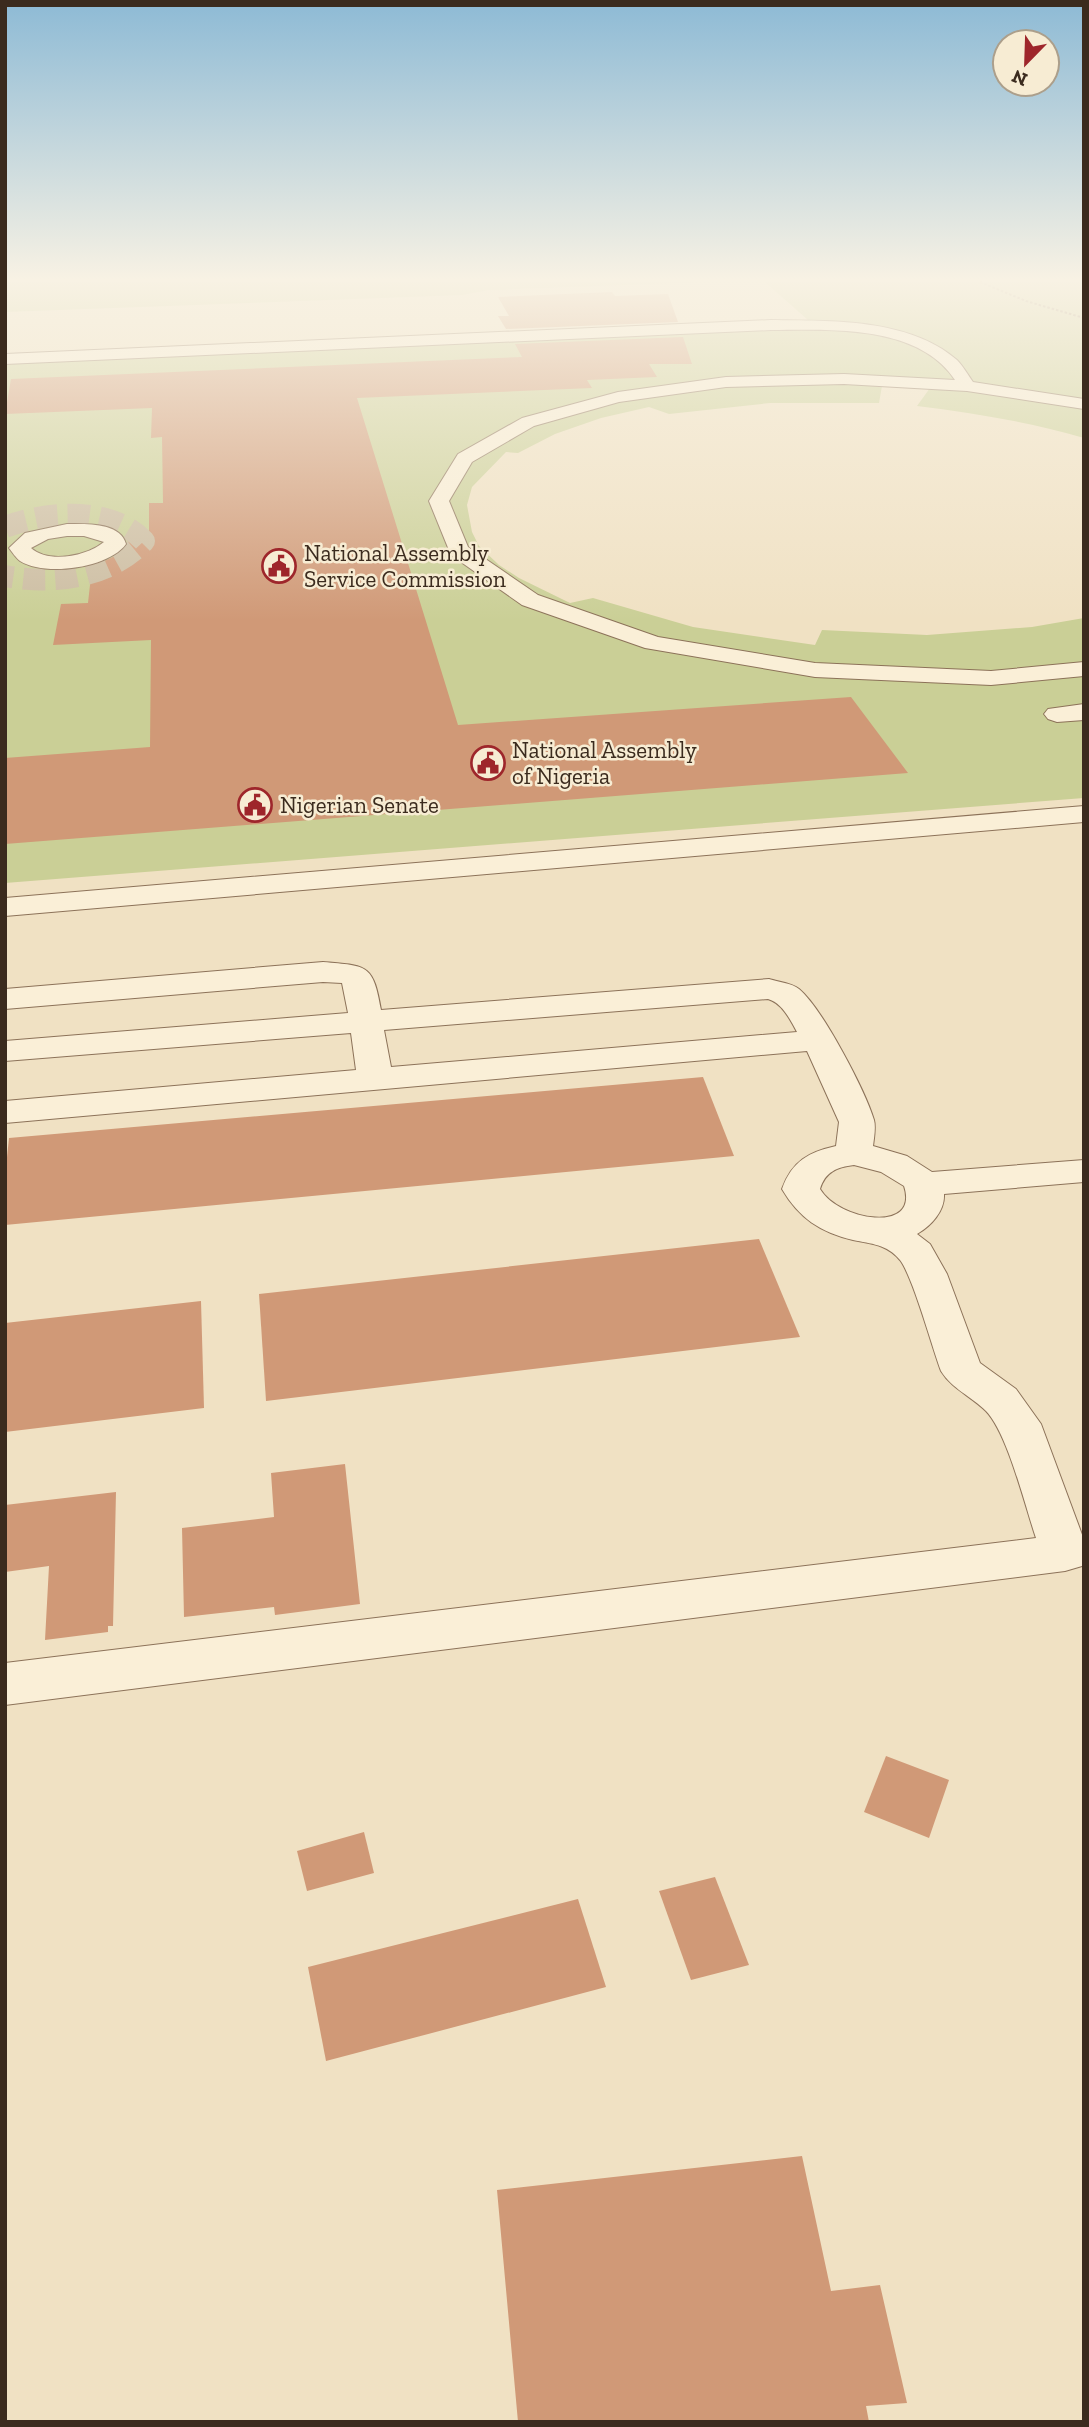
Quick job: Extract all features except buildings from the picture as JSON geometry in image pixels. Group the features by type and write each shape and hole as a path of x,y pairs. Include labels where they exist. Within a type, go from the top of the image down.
{"lane":[{"path":"631,395 528,422 465,458 439,501 459,550 530,600 653,643 814,670 991,678 1084,669"},
{"path":"1027,395 1084,404"},
{"path":"1057,714 1084,712"},
{"path":"5,907 1084,814"},
{"path":"5,999 351,974 360,981 375,1079"},
{"path":"5,1051 769,989 786,994 800,1009 819,1040 857,1122 854,1154"},
{"path":"5,1112 819,1040"},
{"path":"854,1154 895,1162 911,1172 922,1184 926,1197 918,1215 904,1224 885,1229 863,1230 841,1225 822,1216 804,1196 801,1189 804,1176 817,1163 854,1154"},
{"path":"922,1184 1084,1171"},
{"path":"5,1684 1075,1565 1019,1424 1001,1401 962,1371 927,1274 916,1253 885,1229"}],"green space":[{"path":"5,395 880,395 879,403 770,403 669,414 649,407 601,418 555,434 518,453 506,452 472,487 467,505 472,532 479,546 499,565 570,603 593,598 693,627 815,645 822,630 927,635 1032,627 1084,618 1084,798 5,883"},
{"path":"925,395 1084,395 1084,438 1043,427 917,406"}],"tunnel":[{"path":"5,527 40,518 78,515 114,522 144,541 114,563 79,576 42,580 5,576"}],"place":[{"name":"National Assembly Service Commission","path":"279,566"},
{"name":"National Assembly of Nigeria","path":"488,763"},
{"name":"Nigerian Senate","path":"255,805"}]}
